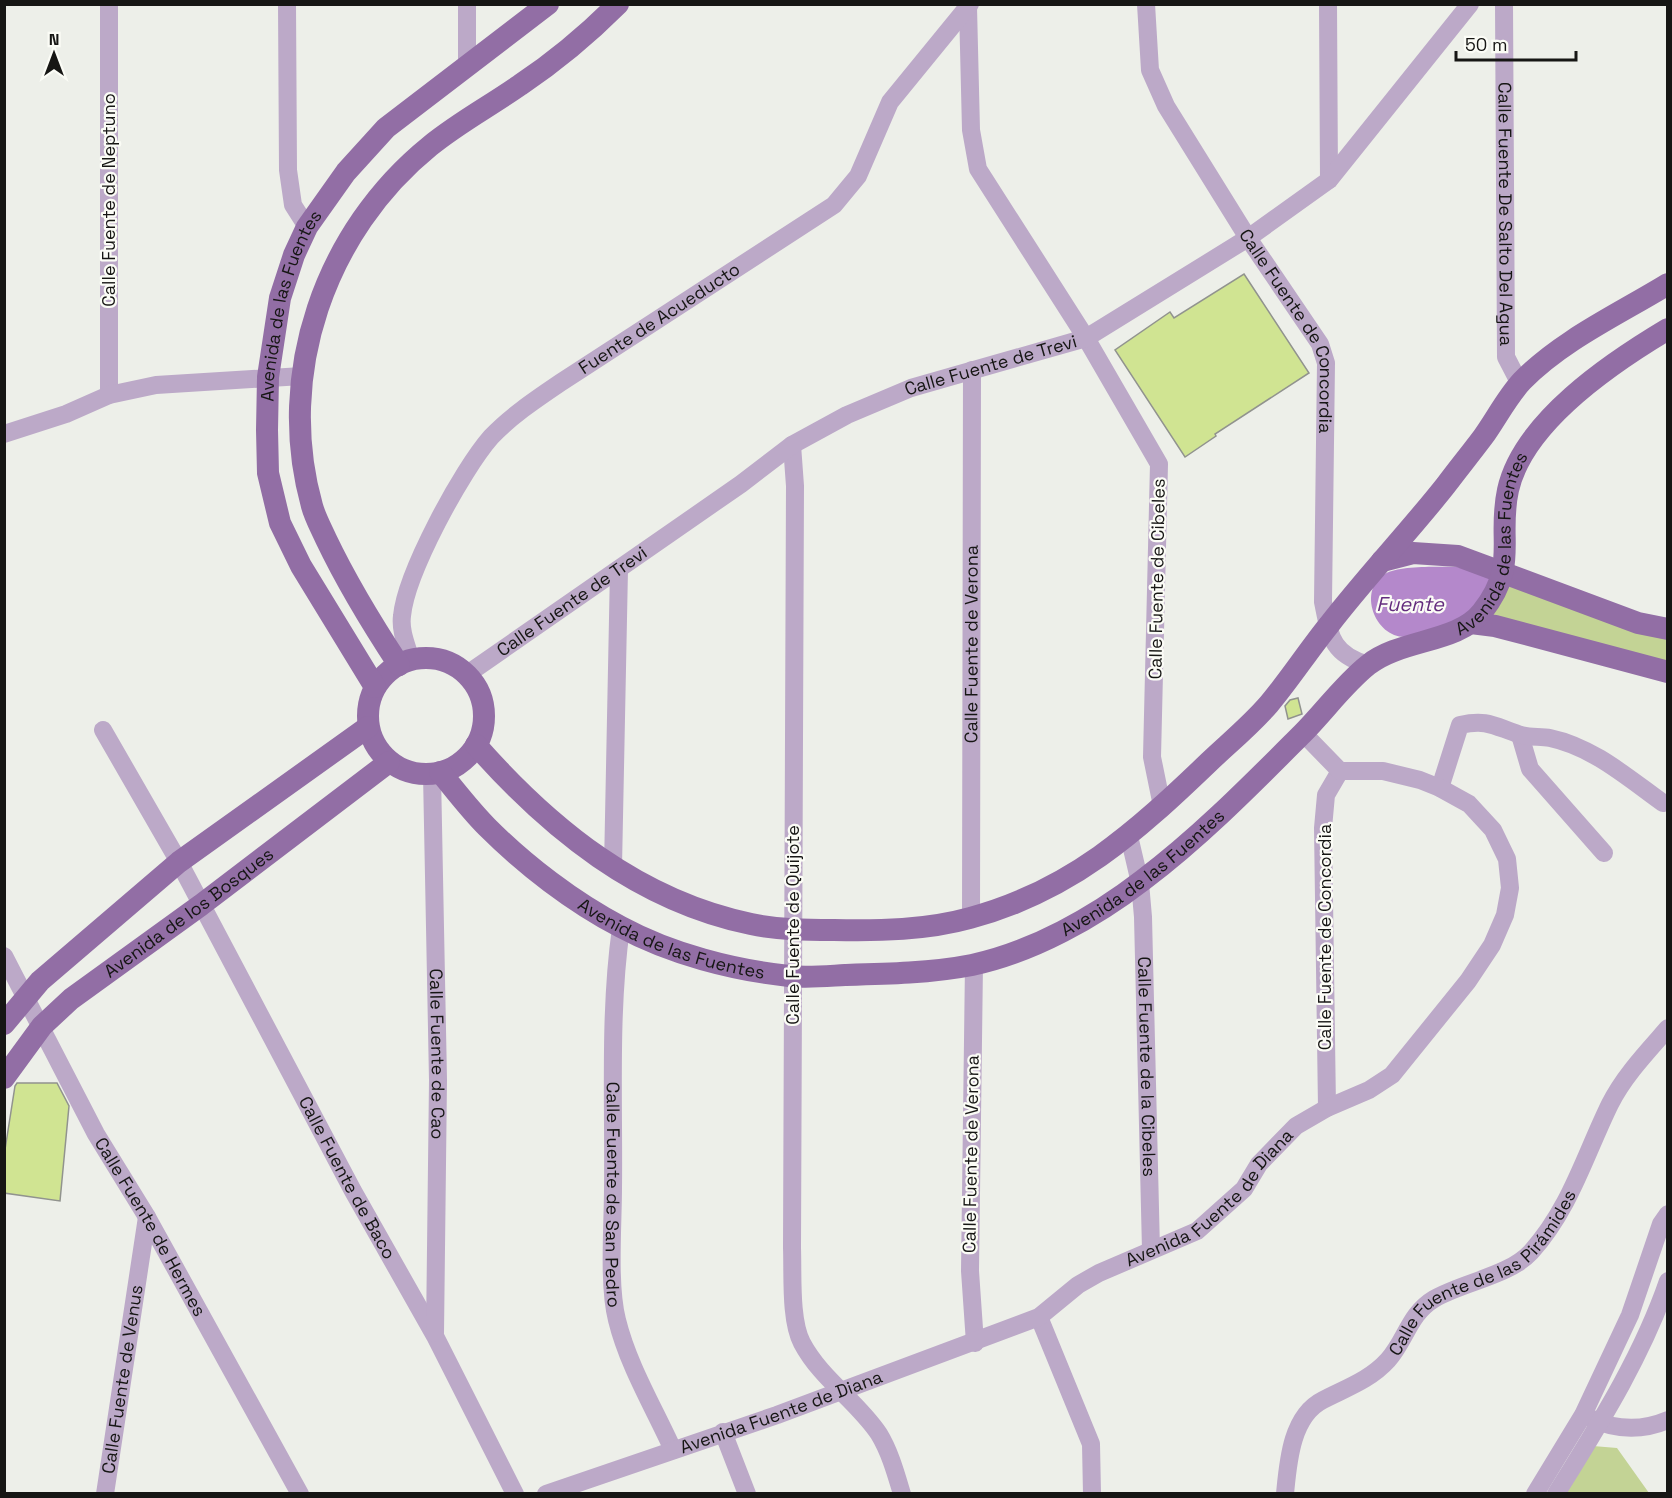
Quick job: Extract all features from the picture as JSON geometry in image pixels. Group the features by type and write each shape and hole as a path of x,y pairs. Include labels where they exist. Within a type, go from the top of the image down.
{"main road":[{"name":"Avenida de las Fuentes","path":"375,687 301,566 280,523 268,473 268,377 280,298 306,227 346,172 386,128 548,4"},
{"name":"Avenida de las Fuentes","path":"405,663 345,578 312,508 304,472 301,434 302,376 319,299 335,261 356,225 382,194 429,147 581,41 618,4"},
{"name":"Avenida de las Fuentes","path":"476,745 515,790 550,822 613,867 659,893 704,911 752,924 792,930 918,927 971,918 1033,894 1086,868 1129,836 1162,806 1268,705 1328,625 1414,525 1483,437 1520,384 1572,342 1668,284"},
{"name":"Avenida de las Fuentes","path":"436,773 495,834 544,874 621,928 698,957 792,977 912,972 974,964 1020,950 1079,923 1140,883 1190,843 1303,733 1368,665 1408,644 1471,623 1493,596 1504,572 1508,487 1524,450 1548,422 1592,380 1668,329"},
{"path":"1382,561 1413,553 1458,556 1638,623 1668,629"},
{"path":"1471,623 1495,626 1668,672"},
{"path":"441,661 466,675 476,687 483,709 482,731 476,745 454,767 436,773 402,769 389,762 376,746 368,727 368,706 375,687 385,674 405,663 441,661"},
{"name":"Avenida de los Bosques","path":"4,1024 40,981 179,862 368,727"},
{"name":"Avenida de los Bosques","path":"4,1078 42,1026 71,999 201,905 389,762"}],"street":[{"name":"Calle Fuente de Neptuno","path":"109,4 109,395"},
{"path":"287,4 288,170 293,205 306,227"},
{"path":"467,4 467,66"},
{"name":"Calle Fuente de Concordia","path":"1146,4 1150,70 1166,106 1248,238 1320,344 1326,363 1328,386 1322,586 1328,625 1340,652 1368,665"},
{"path":"1328,4 1329,180"},
{"name":"Calle Fuente de Trevi","path":"466,675 792,445 847,415 911,388 1086,338 1248,238 1329,180 1470,4"},
{"name":"Calle Fuente De Salto Del Agua","path":"1504,4 1506,357 1520,384"},
{"name":"Calle Fuente de Cibeles","path":"969,6 971,130 978,168 1086,338 1159,465 1152,757 1162,806"},
{"name":"Fuente de Acueducto","path":"405,663 404,603 429,537 490,438 519,412 563,381 834,205 858,176 890,102 969,6"},
{"name":"Calle Fuente de Verona","path":"971,918 972,370"},
{"path":"4,434 66,414 109,395 156,385 302,376"},
{"name":"Calle Fuente de Quijote","path":"792,445 795,486 792,930 792,1248 795,1310 801,1342 838,1391 859,1410 879,1435 902,1494"},
{"path":"613,867 619,569"},
{"path":"1440,788 1460,725 1475,722 1492,723 1520,735 1551,738 1593,753 1663,803"},
{"name":"Calle Fuente de Baco","path":"103,730 179,862 353,1191 435,1336 515,1494"},
{"path":"1303,733 1340,771"},
{"path":"1520,735 1530,769 1604,853"},
{"name":"Calle Fuente de Concordia","path":"1327,1108 1323,828 1326,795 1340,771"},
{"name":"Avenida Fuente de Diana","path":"546,1494 975,1343 1039,1317 1078,1285 1197,1231 1244,1189 1278,1142 1296,1126 1327,1108 1369,1090 1392,1075 1468,981 1492,945 1505,915 1510,888 1507,859 1493,830 1469,804 1440,788 1420,780 1383,771 1340,771"},
{"name":"Calle Fuente de Cao","path":"435,1336 438,1080 436,773"},
{"name":"Calle Fuente de la Cibeles","path":"1129,836 1140,883 1151,1250"},
{"name":"Calle Fuente de San Pedro","path":"621,928 617,956 614,1061 612,1262 616,1319 633,1364 673,1450"},
{"name":"Calle Fuente de Hermes","path":"4,956 96,1134 147,1217 300,1494"},
{"name":"Calle Fuente de Verona","path":"974,964 970,1271 975,1343"},
{"name":"Calle Fuente de las Pirámides","path":"1285,1494 1290,1449 1301,1423 1320,1401 1367,1378 1389,1359 1413,1316 1431,1300 1461,1285 1503,1271 1530,1254 1564,1209 1611,1103 1639,1062 1668,1028"},
{"path":"1556,1494 1591,1418 1661,1224 1668,1214"},
{"name":"Calle Fuente de Venus","path":"105,1494 147,1217"},
{"path":"1535,1494 1591,1418 1655,1318 1668,1281"},
{"path":"1039,1317 1091,1444 1092,1494"},
{"path":"1591,1418 1635,1428 1668,1420"},
{"path":"723,1432 747,1494"}],"green space":[{"path":"1506,580 1667,631 1667,666 1476,624"},
{"path":"1593,1446 1617,1448 1649,1493 1564,1494"}],"water":[{"name":"Fuente","path":"1457,567 1500,579 1469,624 1406,637 1395,635 1378,622 1373,612 1372,591 1377,581 1385,574 1410,568"}],"building":[{"path":"1244,274 1309,373 1215,434 1216,436 1185,457 1115,350 1170,312 1174,318"},
{"path":"1298,698 1302,714 1288,719 1285,706 1290,700"},
{"path":"17,1083 57,1083 69,1106 60,1201 4,1193 4,1156"}]}
